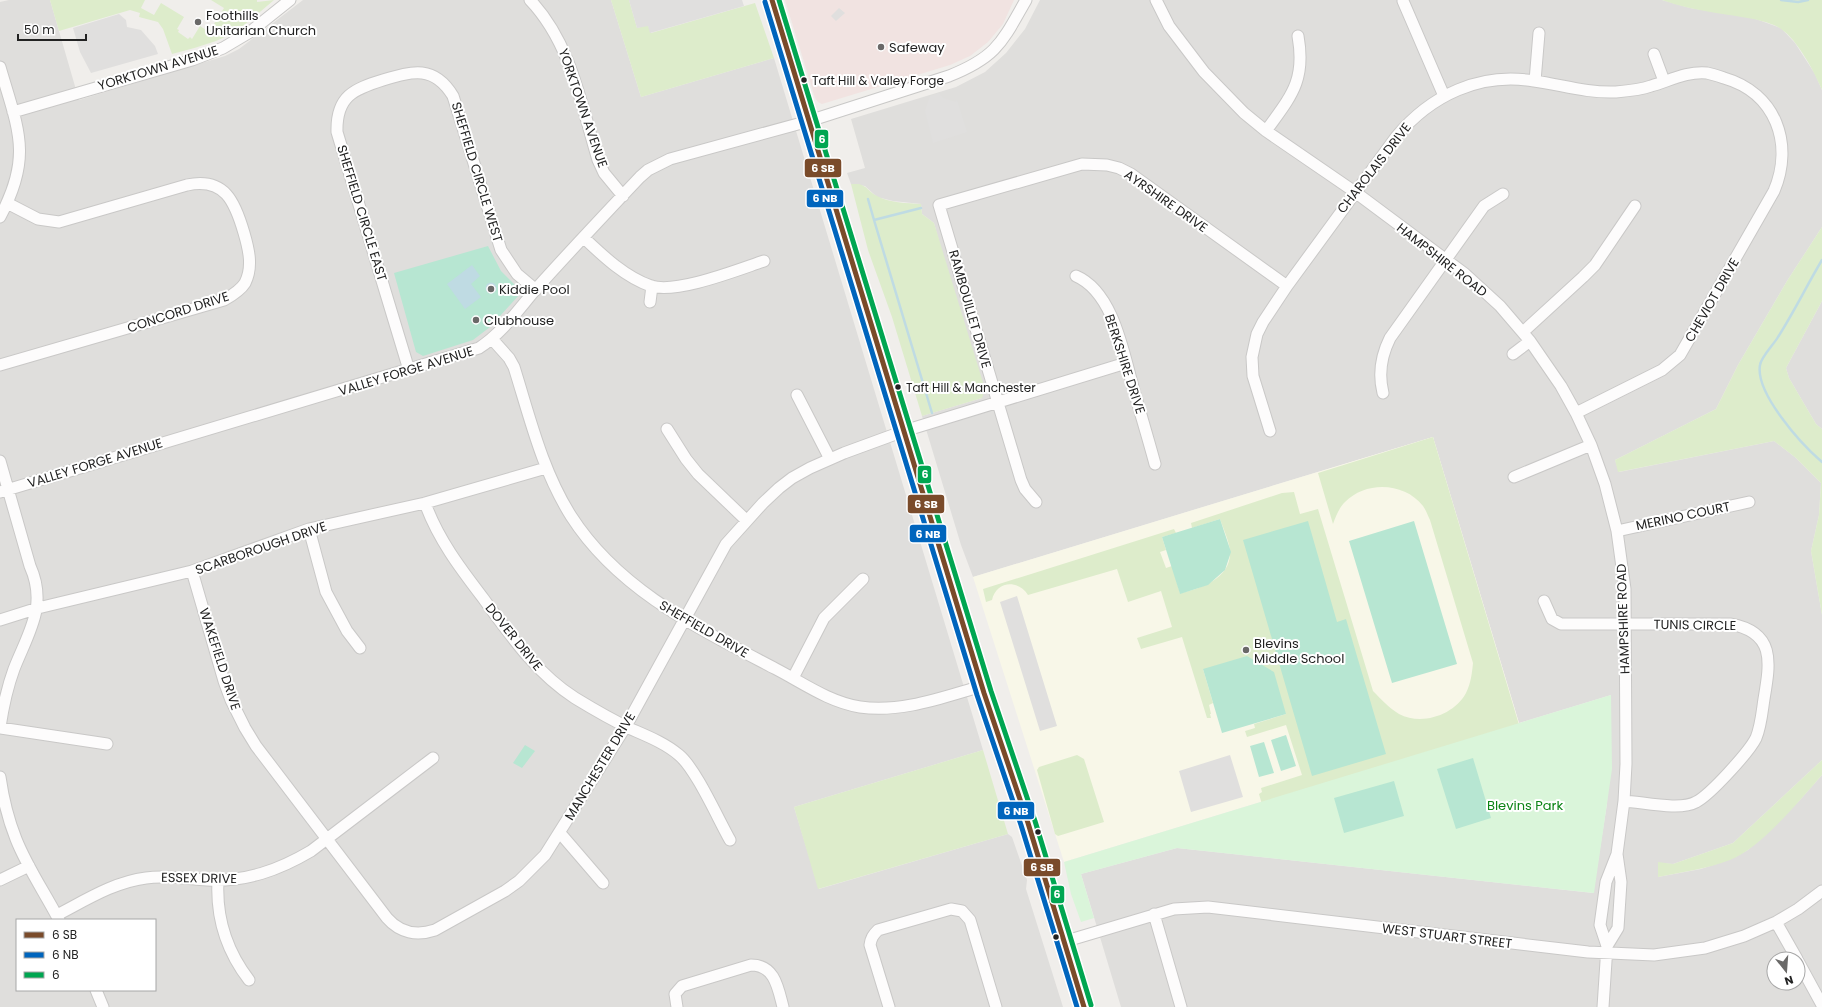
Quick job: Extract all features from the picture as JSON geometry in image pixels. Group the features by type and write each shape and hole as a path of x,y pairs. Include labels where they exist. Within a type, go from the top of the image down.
{"main road":[{"path":"772,0 982,686 1028,823 1084,1007"}],"street":[{"name":"YORKTOWN AVENUE","path":"13,112 192,60 223,48 250,32 290,0"},
{"name":"YORKTOWN AVENUE","path":"530,0 551,25 560,42 567,59 598,160 604,173 623,196"},
{"name":"VALLEY FORGE AVENUE","path":"4,490 479,348 492,339 648,170 670,159 809,121 971,67 987,57 1001,43 1010,30 1026,0"},
{"name":"HAMPSHIRE ROAD","path":"1156,0 1169,26 1204,72 1244,113 1355,192 1465,274 1500,306 1526,336 1561,386 1576,413 1601,471 1617,532 1625,589 1626,764 1624,801 1617,854 1606,882 1600,925 1607,950 1603,1007"},
{"path":"1403,1 1444,96"},
{"path":"1535,81 1540,33"},
{"path":"1266,130 1287,102 1299,76 1301,52 1298,36"},
{"path":"1654,54 1664,81"},
{"path":"0,68 19,134 21,160 18,176 0,217"},
{"name":"SHEFFIELD CIRCLE WEST","path":"384,80 410,72 419,72 436,78 450,90 454,96 501,250 517,274 536,290"},
{"name":"CHAROLAIS DRIVE","path":"1270,430 1253,376 1252,352 1257,334 1263,322 1287,286 1406,124 1444,96 1472,84 1515,78 1574,90 1594,92 1632,90 1651,86 1687,74 1707,73 1731,80 1755,94 1764,103 1772,115 1780,134"},
{"name":"SHEFFIELD CIRCLE EAST","path":"384,80 359,88 346,99 338,116 337,132 409,370"},
{"name":"CHEVIOT DRIVE","path":"1576,413 1662,370 1680,355 1774,191 1782,165 1783,152 1780,134"},
{"name":"AYRSHIRE DRIVE","path":"939,205 1069,166 1094,163 1107,165 1119,168 1131,174 1287,286"},
{"name":"CONCORD DRIVE","path":"0,364 224,300 239,291 244,285 249,269 248,248 237,208 223,192 208,184 198,183 187,185 58,222 38,219 7,203"},
{"path":"1383,393 1380,369 1385,349 1390,338 1484,206 1502,194"},
{"name":"RAMBOUILLET DRIVE","path":"939,205 1021,480 1025,489 1036,502"},
{"path":"1513,354 1526,336 1595,265 1635,206"},
{"path":"584,238 603,256 630,275 652,286 672,287 699,281 764,261"},
{"name":"BERKSHIRE DRIVE","path":"1076,276 1086,280 1105,304 1116,329 1155,464"},
{"path":"650,302 652,286"},
{"name":"SHEFFIELD DRIVE","path":"492,339 509,358 514,367 546,468 558,494 572,517 598,551 637,588 684,620 813,690 842,703 860,707 882,709 907,706 982,686"},
{"name":"MANCHESTER DRIVE","path":"327,839 387,918 398,928 416,933 435,930 505,891 534,868 560,833 626,726 726,544 746,520 763,503 792,478 830,459 904,431 1126,363"},
{"path":"796,395 830,459"},
{"path":"667,429 686,459 698,474 746,520"},
{"path":"1514,477 1590,445"},
{"path":"0,462 4,490 37,587 38,608 33,626 9,686 0,727 107,744"},
{"name":"SCARBOROUGH DRIVE","path":"0,620 38,608 192,572 309,529 425,503 546,468"},
{"name":"MERINO COURT","path":"1617,532 1632,527 1749,502"},
{"name":"DOVER DRIVE","path":"425,503 435,528 447,549 515,642 533,662 560,687 574,697 626,726 660,742 679,755 698,782 730,840"},
{"path":"309,529 326,592 338,616 360,648"},
{"name":"WAKEFIELD DRIVE","path":"192,572 224,681 238,715 256,746 327,839"},
{"path":"793,678 824,618 863,579"},
{"name":"TUNIS CIRCLE","path":"1544,601 1552,619 1561,624 1730,624 1741,626 1756,635 1762,641 1768,654 1770,668 1760,727 1756,738 1747,751 1708,794 1696,803 1685,806 1624,801"},
{"name":"ESSEX DRIVE","path":"58,918 109,888 127,882 163,877 218,881 251,877 274,870 296,860 327,839 433,758"},
{"path":"0,777 10,822 29,866 58,918"},
{"path":"560,833 603,882"},
{"name":"HAMPSHIRE ROAD","path":"1607,950 1618,928 1622,882 1617,854"},
{"path":"0,880 29,866"},
{"path":"218,881 219,913 226,941 234,959 249,980"},
{"name":"WEST STUART STREET","path":"1063,942 1154,914 1192,906 1654,955 1705,948 1744,936 1776,922 1822,891"},
{"path":"889,1007 870,945 874,934 878,930 951,909 962,911 970,920 996,1007"},
{"path":"1154,914 1181,1007"},
{"path":"1776,922 1792,951"},
{"path":"677,1007 674,1000 675,994 682,986 751,965 758,965 764,967 774,977 784,1007"},
{"path":"1806,976 1822,1005"},
{"path":"96,991 103,1007"}],"shaded area":[{"path":"9,0 50,0 79,100 225,56 239,49 303,0 611,0 641,97 774,58 983,750 794,807 819,889 1008,834 1012,837 1027,880 1026,889 1063,1007 0,1007 0,2"},
{"path":"629,0 742,0 744,6 650,33 648,26 637,28"},
{"path":"785,0 1014,0 1003,24 988,42 970,56 950,65 822,104 815,98"},
{"path":"1040,0 1662,0 1690,8 1753,18 1781,28 1795,43 1815,74 1822,90 1822,227 1787,281 1738,365 1716,409 1615,460 1619,472 1774,441 1796,458 1821,483 1819,515 1811,551 1822,615 1822,760 1733,843 1673,864 1658,863 1658,877 1701,869 1731,859 1748,850 1799,801 1822,775 1822,1007 1121,1007 1081,874 1177,848 1593,893 1607,804 1611,695 1519,723 1433,437 973,577 961,545 922,416 982,398 934,223 922,214 921,204 893,201 877,197 865,186 851,184 847,173 865,168 851,119 956,87 985,72 1006,53 1025,29"},
{"path":"839,8 845,13 836,21 831,16"},
{"path":"119,14 126,20 127,27 141,30 155,46 158,54 91,73 80,52 73,28"},
{"path":"939,93 943,98 956,102 957,100 967,132 933,143 925,111 930,96"},
{"path":"1822,301 1822,429 1816,424 1789,378 1786,368"},
{"name":"Blevins Middle School","path":"1433,437 1519,723 1064,862 973,577"},
{"path":"1017,596 1057,726 1040,731 1000,602"},
{"path":"1230,755 1243,797 1191,812 1179,771"}],"green space":[{"path":"50,0 145,0 141,8 154,15 161,3 184,17 177,29 179,30 178,32 188,39 190,37 192,39 200,26 209,32 224,8 211,0 257,0 257,2 274,0 247,23 232,33 205,45 172,54 163,29 158,22 139,17 140,13 130,10 59,31"},
{"path":"611,0 629,0 637,28 648,25 651,33 755,3 774,58 641,97"},
{"path":"1662,0 1822,0 1822,90 1799,48 1781,29 1759,20 1695,9"},
{"path":"851,184 859,184 877,196 887,200 921,204 922,214 934,223 985,389 982,398 922,416 892,317 868,250"},
{"path":"1822,227 1822,301 1786,368 1789,378 1816,424 1822,429 1822,615 1811,551 1819,515 1821,483 1796,458 1774,441 1618,472 1615,460 1716,409 1738,365 1787,281"},
{"path":"488,246 501,271 518,288 519,295 490,327 473,340 423,356 416,352 394,273"},
{"path":"1433,437 1520,728 1263,808 1259,794 1262,792 1261,788 1302,775 1286,725 1247,737 1245,731 1255,728 1254,724 1286,714 1203,669 1213,703 1209,705 1211,718 1207,718 1182,637 1141,649 1137,638 1172,627 1161,591 1128,602 1117,569 1028,595 1019,586 1008,584 998,589 992,600 986,602 983,589 1174,529 1176,533 1162,537 1166,550 1160,552 1166,568 1172,566 1180,593 1197,589 1213,581 1226,569 1229,561 1230,548 1220,519 1192,528 1191,523 1282,493 1294,492 1300,514 1318,509 1373,691 1388,706 1399,714 1417,719 1437,716 1454,707 1461,701 1470,682 1473,663 1426,511 1415,498 1406,492 1385,487 1374,488 1363,490 1345,502 1339,509 1333,524 1318,473"},
{"path":"1220,519 1231,552 1225,570 1208,585 1180,594 1162,537"},
{"path":"1308,521 1337,622 1346,619 1386,754 1312,776 1243,540"},
{"path":"1414,521 1457,664 1392,683 1349,541"},
{"path":"1247,656 1274,672 1286,714 1222,733 1203,669"},
{"name":"Blevins Park","path":"1611,695 1612,769 1594,893 1177,848 1081,874 1094,918 1081,922 1071,894 1064,862"},
{"path":"1286,735 1296,766 1281,771 1271,740"},
{"path":"1264,742 1274,773 1259,777 1250,746"},
{"path":"525,745 535,751 522,768 513,763"},
{"path":"983,750 1008,834 818,889 794,807"},
{"path":"1077,755 1084,759 1104,822 1058,836 1055,834 1037,770 1039,767"},
{"path":"1473,758 1491,818 1456,829 1437,769"},
{"path":"1822,760 1822,775 1767,834 1742,854 1730,860 1703,868 1658,877 1658,862 1673,864 1733,843"},
{"path":"1394,781 1404,816 1344,833 1334,798"}],"water":[{"path":"472,265 480,276 471,284 481,297 465,309 447,284"},
{"name":"Kiddie Pool","path":"491,282 495,284 497,288 495,292 491,294 487,292 485,288 487,284"}],"waterway":[{"path":"1781,0 1798,2 1808,0"},
{"path":"868,199 874,220 921,208"},
{"path":"874,220 932,413"},
{"path":"1822,260 1784,328 1763,358 1760,365 1760,376 1772,403 1792,431 1822,462"}],"transit line":[{"path":"772,0 984,693 1028,823 1084,1007"},
{"name":"6","path":"779,0 991,691 1035,821 1091,1005"},
{"path":"765,2 977,695 1021,825 1077,1007"}],"place":[{"name":"Foothills Unitarian Church","path":"198,22"},
{"name":"Safeway","path":"881,47"},
{"name":"Taft Hill & Valley Forge","path":"804,80"},
{"name":"Kiddie Pool","path":"491,289"},
{"name":"Clubhouse","path":"476,320"},
{"name":"Taft Hill & Manchester","path":"898,387"},
{"name":"Blevins Middle School","path":"1246,650"}]}
